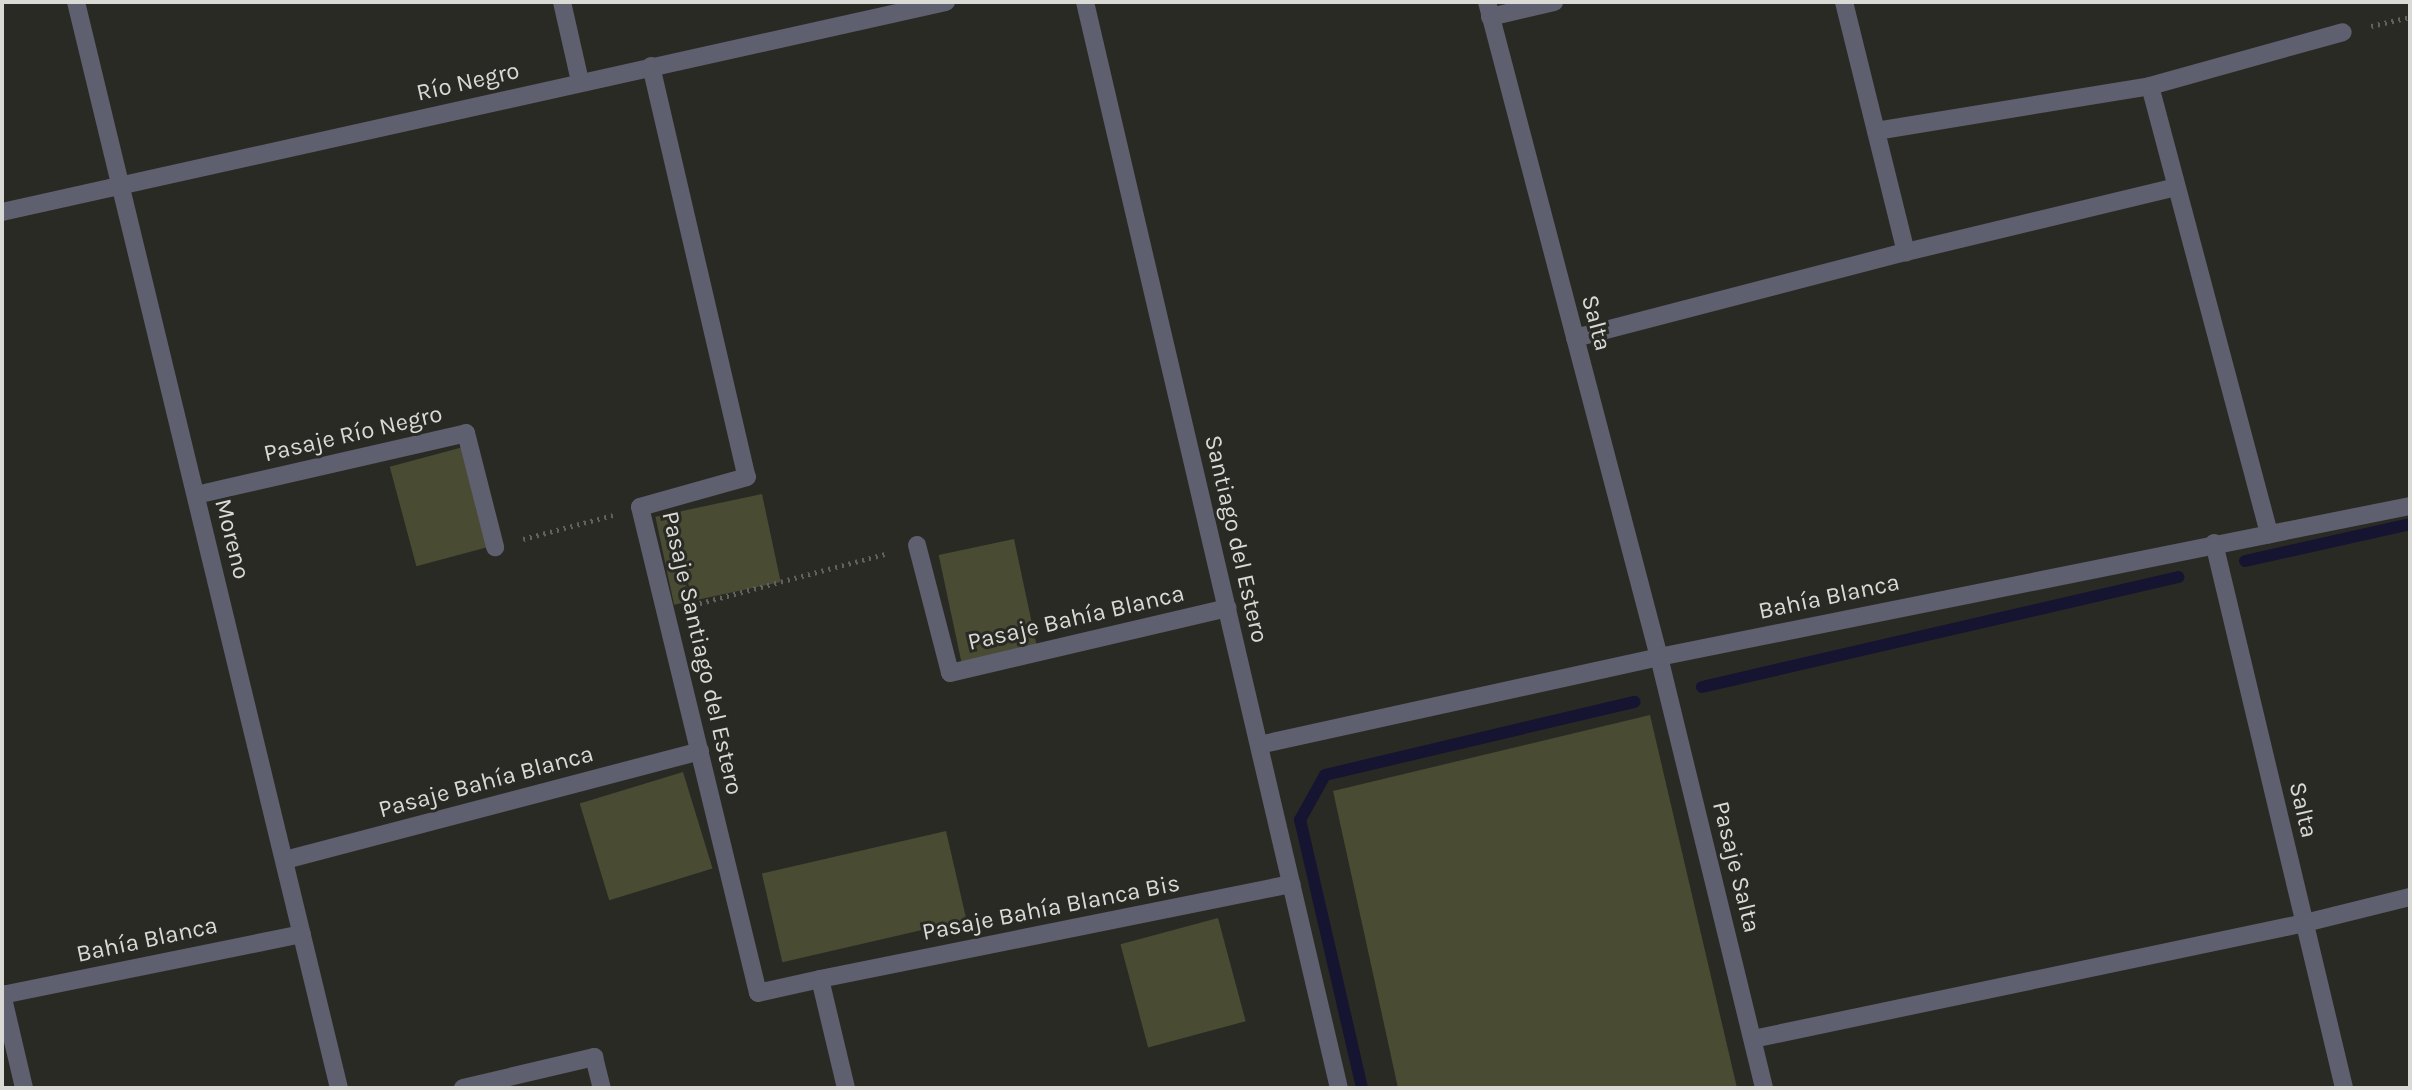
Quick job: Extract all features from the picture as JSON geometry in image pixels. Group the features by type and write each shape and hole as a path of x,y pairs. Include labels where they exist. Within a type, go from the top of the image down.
{"street":[{"name":"Moreno","path":"76,2 340,1088"},
{"path":"562,2 580,81"},
{"name":"Río Negro","path":"2,212 580,81 946,2"},
{"name":"Santiago del Estero","path":"1085,2 1339,1088"},
{"path":"1488,9 1555,2"},
{"path":"1844,2 1906,252"},
{"name":"Salta","path":"1488,9 1659,657"},
{"path":"1876,131 2150,86 2343,32"},
{"name":"Pasaje Santiago del Estero","path":"651,66 747,477 640,508 758,993 820,979"},
{"path":"2150,86 2269,534"},
{"path":"1575,338 1906,252 2176,187"},
{"name":"Pasaje Río Negro","path":"196,495 466,433 495,547"},
{"name":"Bahía Blanca","path":"1259,745 1659,657 2214,543 2410,506"},
{"name":"Salta","path":"2214,543 2344,1088"},
{"name":"Pasaje Bahía Blanca","path":"917,545 950,673 1227,608"},
{"name":"Pasaje Salta","path":"1659,657 1764,1088"},
{"name":"Pasaje Bahía Blanca","path":"285,860 700,751"},
{"name":"Pasaje Bahía Blanca Bis","path":"820,979 1292,884"},
{"path":"1753,1039 2305,923 2410,897"},
{"name":"Bahía Blanca","path":"2,995 302,934"},
{"path":"820,979 846,1088"},
{"path":"2,995 24,1088"},
{"path":"463,1088 594,1058 602,1088"}],"path":[{"path":"2343,32 2410,17"},
{"path":"495,547 640,508"},
{"path":"666,613 917,545"}],"green space":[{"path":"467,446 494,545 416,566 390,467"},
{"path":"762,494 781,582 674,605 655,517"},
{"path":"1014,539 1037,646 961,662 939,555"},
{"path":"1650,715 1737,1088 1398,1088 1333,791"},
{"path":"683,772 713,869 609,900 580,804"},
{"path":"946,831 966,920 782,962 762,874"},
{"path":"1218,918 1246,1021 1148,1047 1120,944"}],"waterway":[{"path":"2245,561 2410,524"},
{"path":"1702,687 2178,577"},
{"path":"1362,1088 1300,820 1325,775 1635,702"}]}
